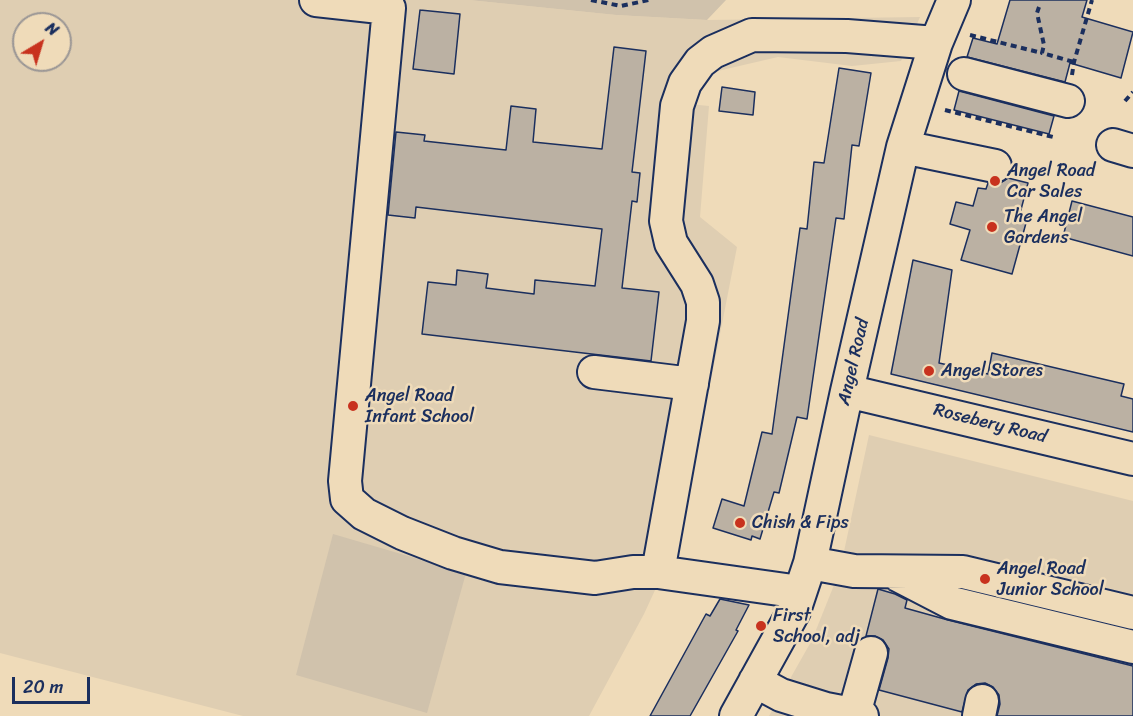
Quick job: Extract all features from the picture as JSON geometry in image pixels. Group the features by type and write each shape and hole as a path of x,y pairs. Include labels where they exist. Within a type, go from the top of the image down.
{"street":[{"path":"316,0 389,8 345,481 347,499 364,514 402,533 453,553 590,591 633,572 658,572 800,592"},
{"name":"Angel Road","path":"736,716 794,611 810,563 847,391 898,217 903,147 915,103 954,0"},
{"path":"658,572 703,321 703,302 697,284 671,243 666,221 677,106 685,83 700,62 713,52 752,35 939,36"},
{"path":"964,74 1070,89"},
{"path":"903,147 995,166"},
{"path":"594,372 692,384"},
{"name":"Rosebery Road","path":"847,391 1133,459"},
{"path":"810,563 840,570 963,572 1133,613"},
{"path":"892,572 952,603 1133,647"},
{"path":"755,681 781,694 826,709 858,715 871,653"}],"path":[{"path":"591,0 621,6 649,0"},
{"path":"1070,89 1074,62 1092,0"},
{"path":"1039,7 1037,13 1044,45 1042,53"},
{"path":"939,36 1042,53 1074,62"},
{"path":"1125,101 1133,92"},
{"path":"915,103 1058,138"}],"shaded area":[{"name":"Angel Road Infant School","path":"0,0 469,0 616,15 707,20 920,17 901,61 852,66 778,57 709,73 689,104 709,106 700,217 737,247 675,565 656,588 589,716 243,716 0,653"},
{"path":"469,0 726,0 707,20 616,15"},
{"name":"Angel Road Junior School","path":"869,435 1133,501 1133,716 769,716 812,640 840,570"},
{"path":"333,534 466,573 427,713 296,675"}],"building":[{"path":"1010,0 1087,0 1082,17 1133,32 1121,78 1070,63 1065,82 967,57 973,38 997,44"},
{"path":"420,10 460,14 454,74 413,69"},
{"path":"614,47 646,51 632,172 640,173 637,202 632,201 622,288 659,292 651,361 422,334 428,282 456,285 457,270 488,274 486,288 534,294 535,280 595,286 602,229 416,207 415,218 388,215 396,132 425,135 424,141 506,150 511,106 536,109 533,142 602,149"},
{"path":"839,68 871,73 859,146 852,145 844,219 836,218 807,419 797,417 779,493 774,492 760,539 752,536 751,540 713,528 722,499 744,506 762,432 772,434 800,228 807,229 814,162 824,163"},
{"path":"722,87 755,92 753,115 719,111"},
{"path":"959,91 1054,116 1049,134 954,110"},
{"name":"The Angel Gardens","path":"1008,178 1028,183 1018,221 1026,223 1012,274 961,260 970,230 950,224 956,202 973,206 978,188 986,189 988,183 1000,183"},
{"path":"1072,201 1133,217 1133,256 1063,237"},
{"path":"913,260 952,270 939,363 988,374 992,353 1124,384 1121,396 1133,399 1133,432 891,374"},
{"path":"878,589 907,600 905,608 1133,666 1133,716 997,716 1000,704 999,695 993,687 985,683 976,684 968,690 962,712 879,690 889,649 883,640 875,636 866,636"},
{"path":"720,599 749,605 736,630 738,631 690,716 650,716 706,614 710,616"}],"place":[{"name":"Angel Road Car Sales","path":"995,181"},
{"name":"The Angel Gardens","path":"992,227"},
{"name":"Angel Stores","path":"929,371"},
{"name":"Angel Road Infant School","path":"353,406"},
{"name":"Chish & Fips","path":"740,523"},
{"name":"Angel Road Junior School","path":"985,579"},
{"name":"First School, adj","path":"761,626"}]}
